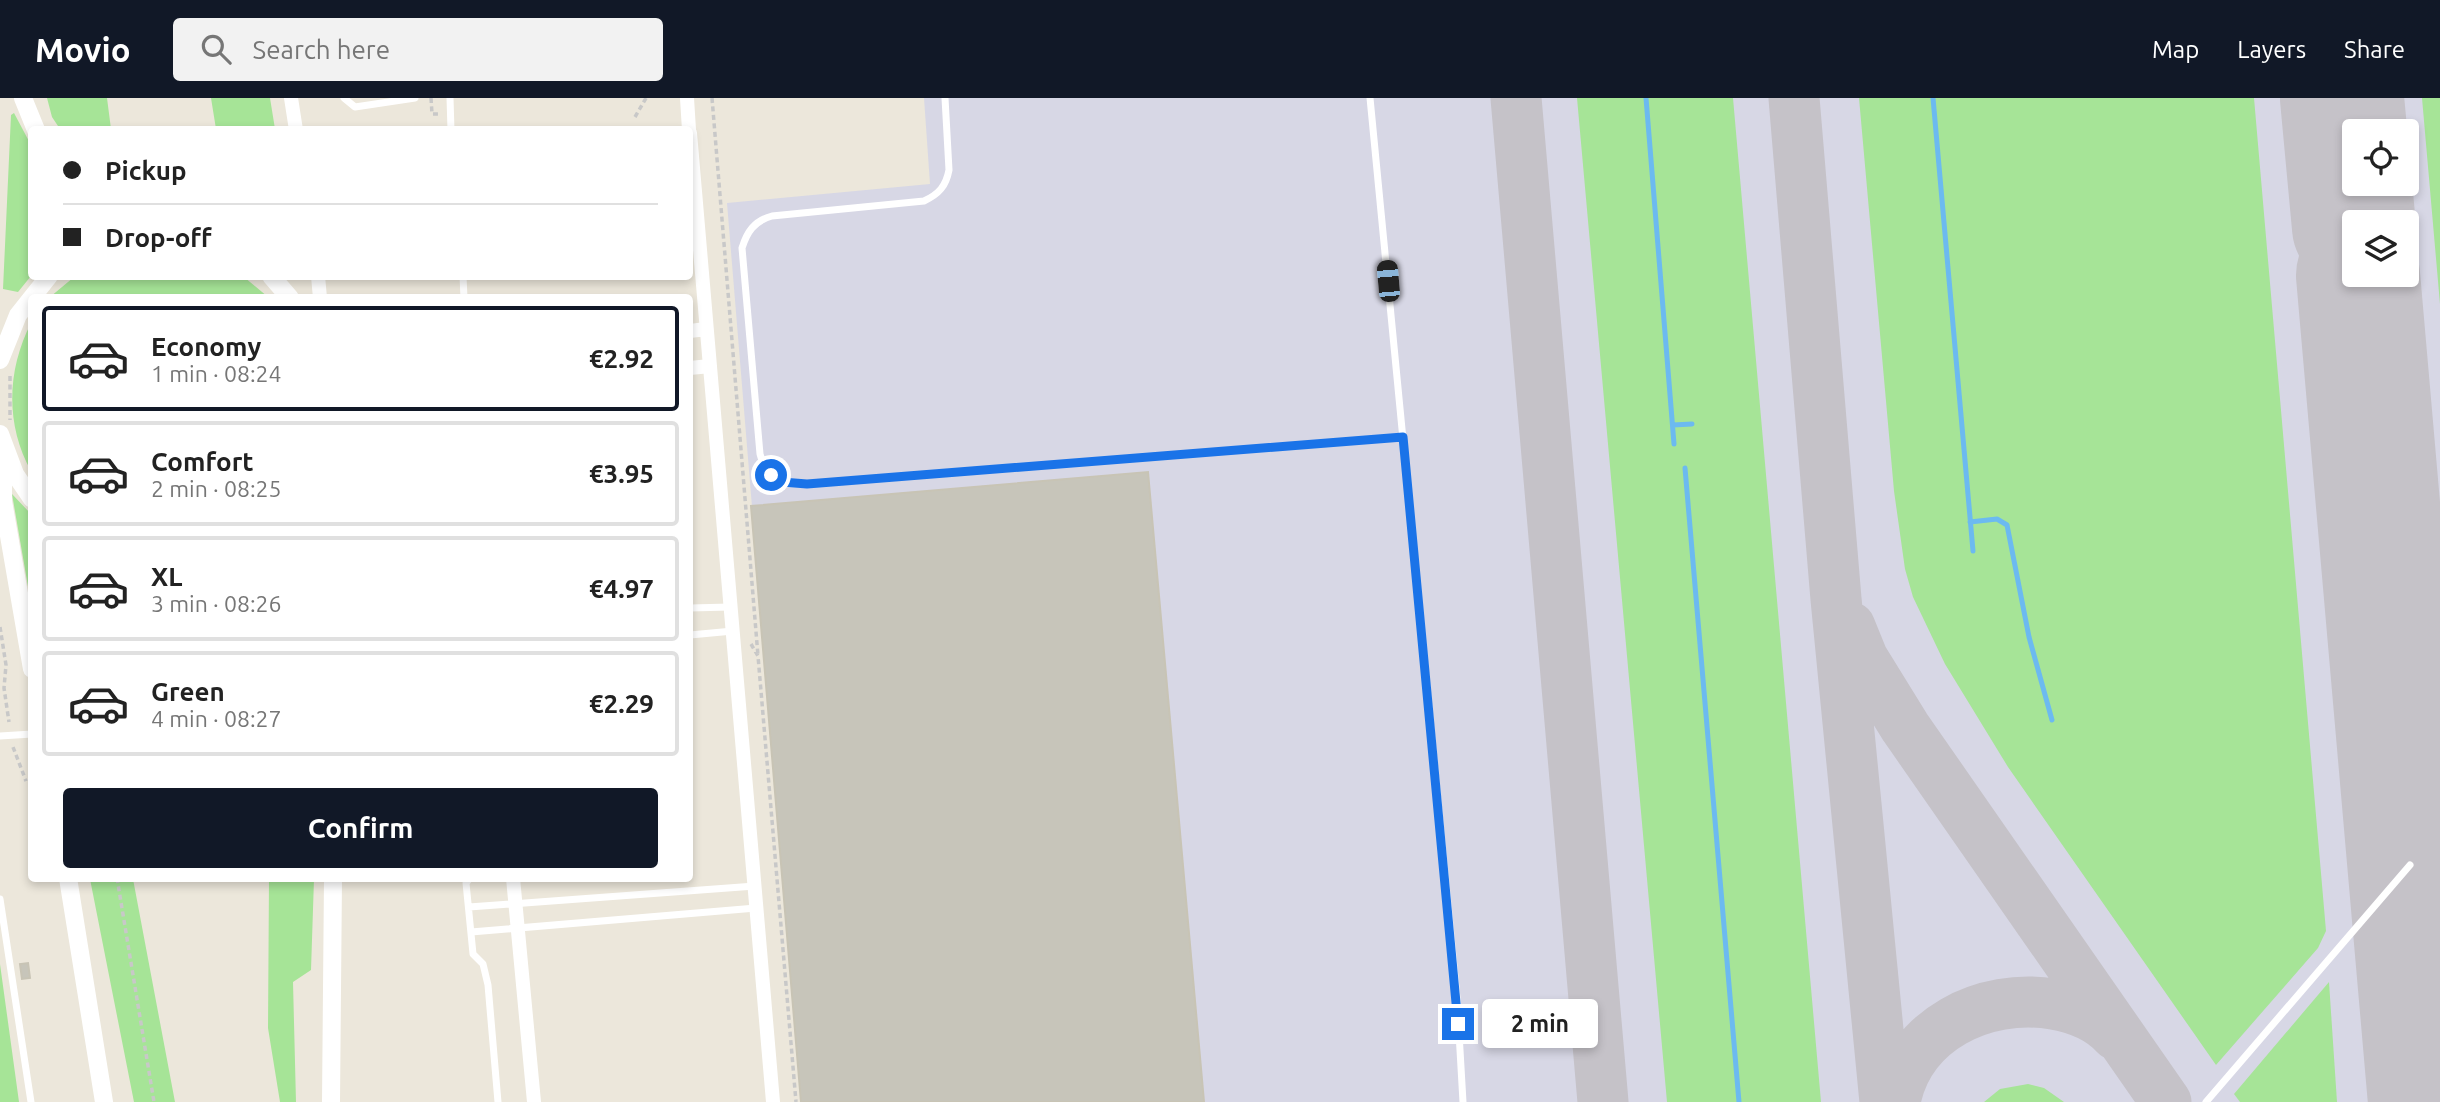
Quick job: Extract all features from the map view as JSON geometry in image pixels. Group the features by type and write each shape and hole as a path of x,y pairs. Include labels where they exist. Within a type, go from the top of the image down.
{"street":[{"path":"23,98 34,126"},
{"path":"291,98 295,126"},
{"path":"687,98 689,126"},
{"path":"693,178 773,1102"},
{"path":"34,294 46,280"},
{"path":"274,280 287,294"},
{"path":"3,354 18,314 28,302"},
{"path":"693,331 706,329"},
{"path":"693,368 710,366"},
{"path":"4,441 15,474 28,493"},
{"path":"4,441 4,523 28,648"},
{"path":"69,882 104,1102"},
{"path":"331,1102 333,882"},
{"path":"513,882 534,1102"}],"lane":[{"path":"344,98 355,107 415,98"},
{"path":"450,98 451,126"},
{"path":"944,98 949,170 947,181 935,196 924,201 762,218 745,237 742,248 760,454 762,465 771,475 782,482 807,484 1403,437"},
{"path":"1370,98 1455,984 1463,1102"},
{"path":"693,607 731,607"},
{"path":"693,635 733,631"},
{"path":"0,736 28,734"},
{"path":"2206,1102 2410,865"},
{"path":"468,882 472,954 486,973 498,1102"},
{"path":"469,907 755,886"},
{"path":"0,899 3,951 30,1102"},
{"path":"471,932 757,908"}],"path":[{"path":"635,117 646,98"},
{"path":"712,98 796,1102"},
{"path":"711,199 721,198"},
{"path":"3,354 8,394 4,441"},
{"path":"0,627 6,665 5,708 15,756 26,781"},
{"path":"750,639 753,651 758,656"},
{"path":"118,882 154,1102"}],"shaded area":[{"path":"924,98 2440,98 2440,1102 801,1102 727,203 930,184"}],"green space":[{"path":"47,98 107,98 111,126 58,126 52,117"},
{"path":"211,98 270,98 275,126 216,126"},
{"path":"1577,98 1733,98 1821,1102 1667,1102"},
{"path":"1859,98 2254,98 2326,931 2318,948 2216,1065 2008,767 1945,664 1913,597 1905,569 1894,491"},
{"path":"2422,98 2440,98 2440,304"},
{"path":"14,113 28,139 28,280 18,292 3,289 11,115"},
{"path":"70,280 248,280 264,294 54,294"},
{"path":"28,330 28,464 17,435 12,397 17,359"},
{"path":"12,494 28,511 28,587"},
{"path":"91,882 134,882 175,1102 134,1102"},
{"path":"269,882 314,882 311,970 293,982 296,1102 280,1102 268,1028"},
{"path":"0,964 19,1102 0,1102"},
{"path":"2329,982 2337,1102 2240,1102 2234,1094"},
{"path":"2028,1084 2044,1088 2064,1102 1984,1102 2000,1089"}],"building":[{"path":"1148,472 1204,1102 801,1102 751,506"},
{"path":"28,963 30,978 22,979 20,964"}],"waterway":[{"path":"1646,98 1674,444"},
{"path":"1933,98 1973,551"},
{"path":"1673,425 1692,424"},
{"path":"1685,468 1739,1102"},
{"path":"1970,522 1997,519 2007,525 2029,637 2052,720"}],"taxiway":[{"path":"1516,98 1603,1102"},
{"path":"1794,98 1836,599 1885,1102"},
{"path":"1850,627 1863,659 1905,727 2166,1102"},
{"path":"1895,1102 1903,1076 1916,1054 1933,1036 1953,1021 1976,1011 2001,1004 2053,1004 2087,1014 2116,1035"}],"runway":[{"path":"2342,98 2352,210"},
{"path":"2359,287 2430,1102"}],"route":[{"path":"771,475 782,482 807,484 1403,437 1458,1024"}]}
